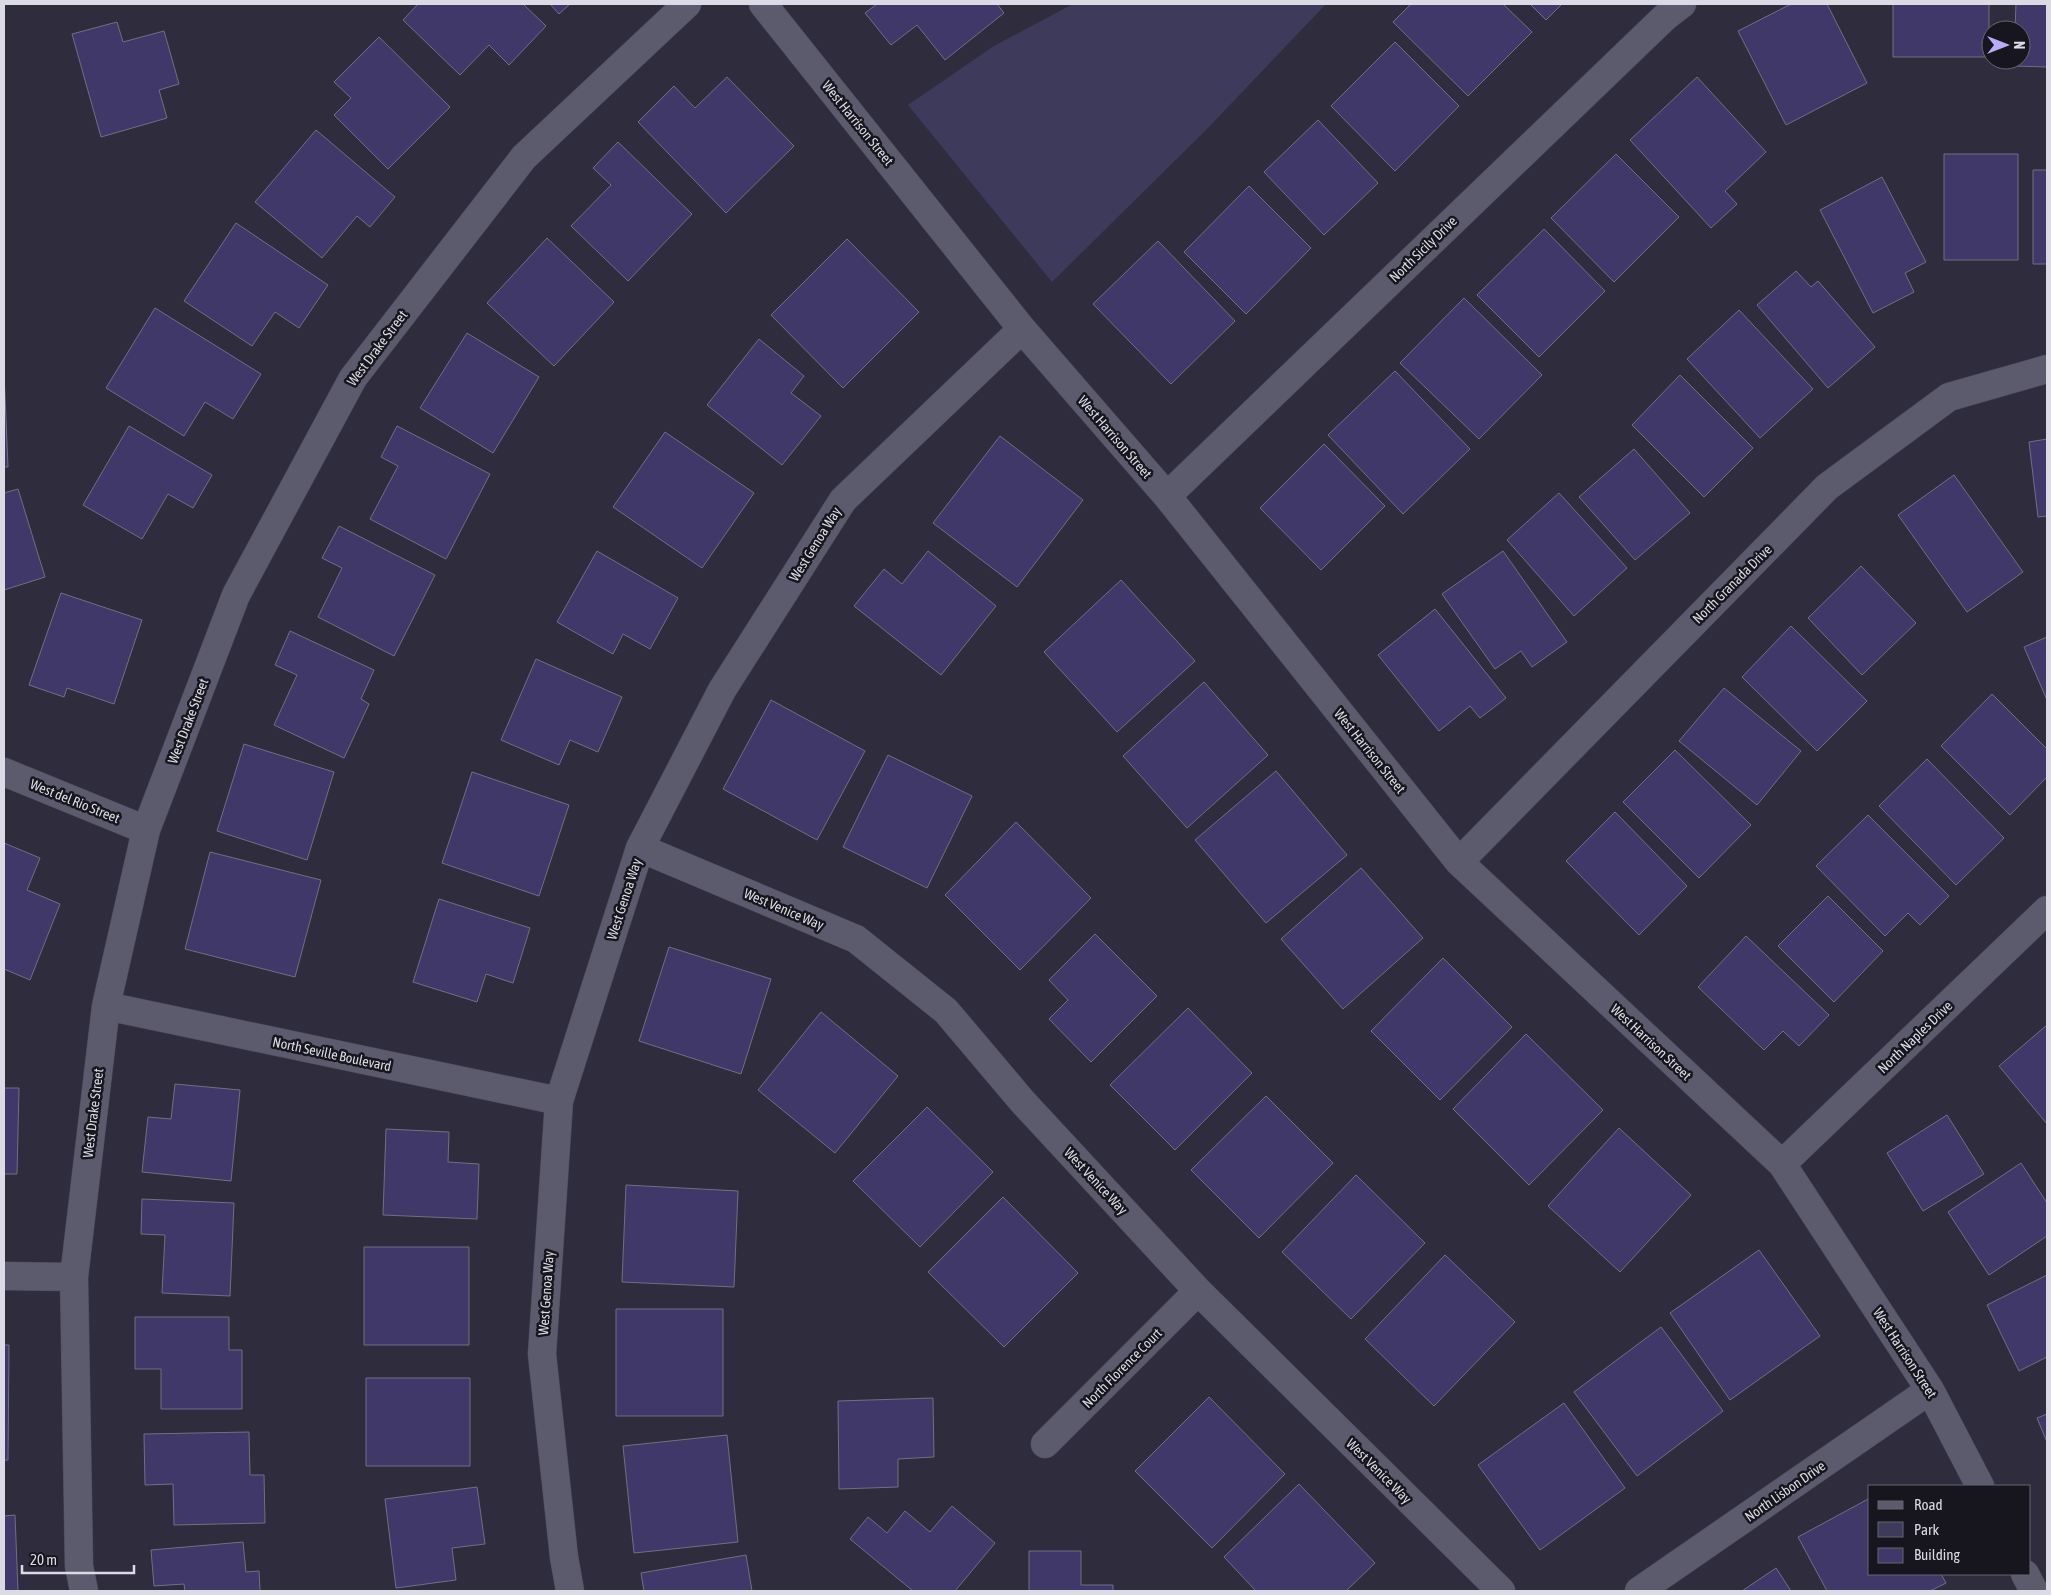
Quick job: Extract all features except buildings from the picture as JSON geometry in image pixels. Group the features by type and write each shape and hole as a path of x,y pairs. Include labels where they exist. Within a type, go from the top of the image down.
{"street":[{"name":"West Drake Street","path":"84,1591 79,1566 74,1277 106,1006 146,830 236,595 352,378 524,157 687,4"},
{"name":"West Harrison Street","path":"763,4 1022,329 1166,496 1458,862 1782,1164 1930,1390 1979,1485"},
{"name":"North Sicily Drive","path":"1166,496 1651,31 1682,4"},
{"name":"West Genoa Way","path":"570,1591 564,1557 542,1354 559,1101 640,848 722,690 842,500 1022,329"},
{"name":"North Granada Drive","path":"1458,862 1827,487 1949,397 2047,369"},
{"name":"West del Rio Street","path":"4,772 146,830"},
{"name":"West Venice Way","path":"640,848 856,939 946,1011 1022,1101 1198,1291 1501,1591"},
{"name":"North Naples Drive","path":"1782,1164 2047,910"},
{"name":"North Seville Boulevard","path":"106,1006 559,1101"},
{"path":"4,1276 74,1277"},
{"name":"North Florence Court","path":"1045,1444 1198,1291"},
{"name":"North Lisbon Drive","path":"1639,1591 1930,1390"},
{"path":"2026,1575 2034,1591"}],"green space":[{"path":"1073,4 1326,4 1207,129 1052,282 908,105 994,46"}]}
